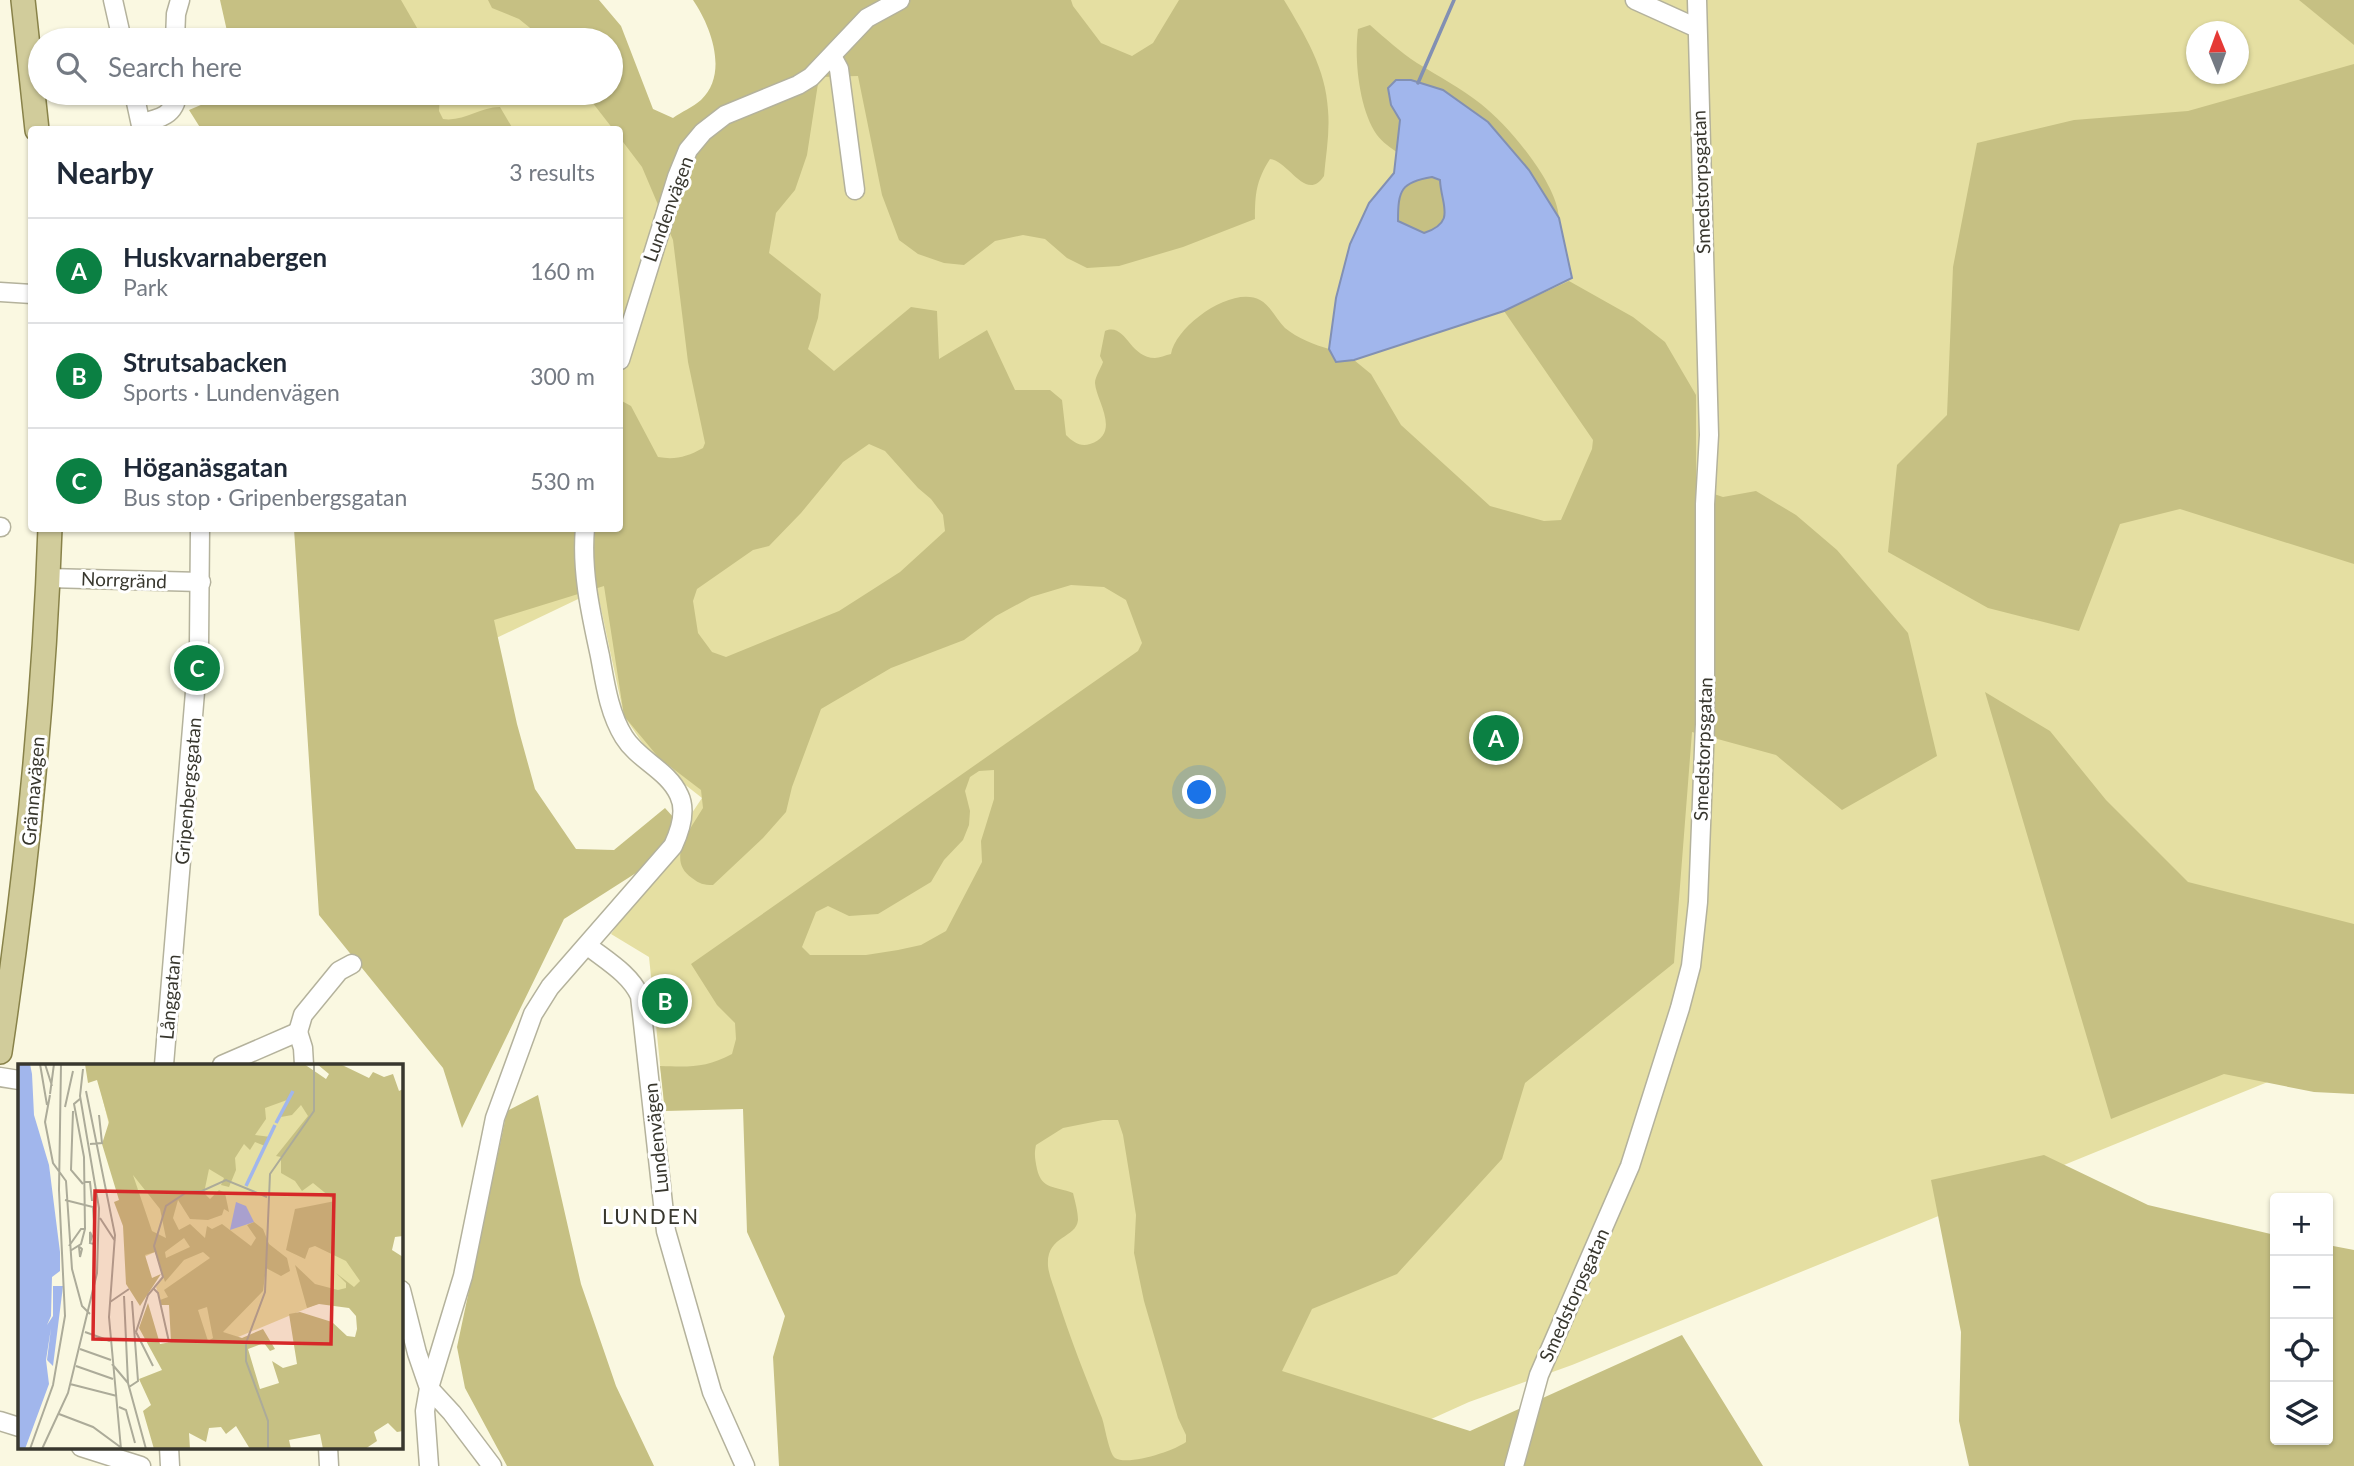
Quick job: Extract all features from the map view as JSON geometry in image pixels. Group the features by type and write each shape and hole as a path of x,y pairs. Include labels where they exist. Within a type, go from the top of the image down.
{"main road":[{"path":"23,0 28,46"},
{"path":"34,105 37,126"},
{"name":"Grännavägen","path":"0,1052 32,808 50,532"}],"street":[{"path":"113,0 119,28"},
{"path":"175,28 180,0"},
{"name":"Lundenvägen","path":"623,350 677,177 688,150 703,132 725,115 798,85 822,68 867,18 901,0"},
{"path":"1635,0 1697,28"},
{"name":"Smedstorpsgatan","path":"1514,1466 1539,1375 1630,1166 1680,1009 1691,965 1698,902 1705,724 1705,504 1709,435 1697,0"},
{"path":"832,56 839,69 855,190"},
{"path":"136,105 141,126"},
{"path":"143,126 166,116 173,105"},
{"path":"0,292 28,294"},
{"name":"Gripenbergsgatan","path":"176,928 195,696 201,582 200,532"},
{"path":"429,1466 425,1411 429,1388 463,1276 495,1118 515,1058 533,1014 550,987 673,846 679,834 683,812 673,783 639,756 624,738 613,716 584,568 585,532"},
{"name":"Norrgränd","path":"48,578 201,582"},
{"name":"Långgatan","path":"164,1064 176,928"},
{"name":"Lundenvägen","path":"588,946 622,972 635,985 640,996 666,1231 712,1392 745,1466"},
{"path":"304,1064 298,1032 303,1015 340,971 352,964"},
{"path":"224,1064 298,1032"},
{"path":"0,1077 18,1080"},
{"path":"402,1294 429,1388 453,1413 492,1466"},
{"path":"0,1421 18,1427"},
{"path":"84,1448 141,1466"},
{"path":"169,1448 170,1466"},
{"path":"328,1448 329,1466"}],"shaded area":[{"path":"220,0 401,0 417,28 226,28"},
{"path":"254,0 593,0 607,28 262,28"},
{"path":"488,0 599,0 622,28 530,28 519,19 492,8"},
{"path":"693,0 1071,0 1101,43 1132,56 1153,43 1179,0 1284,0 1307,39 1323,80 1328,118 1324,176 1317,183 1304,183 1277,161 1270,159 1257,188 1255,219 1183,247 1119,266 1087,268 1067,258 1045,239 1023,235 995,241 964,265 944,263 918,254 899,240 882,195 858,76 819,77 807,155 795,190 776,213 769,253 821,294 818,318 808,349 834,371 911,307 937,311 939,359 987,330 1015,390 1050,390 1062,400 1066,435 1074,442 1086,445 1099,439 1106,425 1095,383 1103,362 1100,356 1105,331 1118,331 1139,353 1158,358 1171,354 1183,331 1207,310 1235,298 1249,297 1264,302 1290,332 1329,349 1336,362 1354,360 1371,374 1401,425 1490,506 1544,521 1561,520 1592,449 1593,440 1504,311 1569,281 1633,317 1665,342 1696,395 1696,488 1723,497 1756,491 1796,515 1837,550 1908,633 1937,756 1842,810 1776,755 1692,732 1674,963 1525,1083 1502,1159 1397,1274 1312,1309 1282,1371 1470,1431 1682,1335 1763,1466 779,1466 773,1357 785,1316 747,1232 743,1109 665,1111 660,1066 689,1066 714,1062 732,1054 736,1039 735,1023 717,1005 691,964 1138,651 1142,643 1126,600 1104,587 1071,585 1031,597 996,616 964,640 891,668 821,709 792,787 786,812 763,838 713,885 695,880 684,871 681,862 680,853 687,834 703,808 701,790 659,758 624,716 604,586 494,620 517,724 535,789 576,849 614,850 665,808 674,818 672,831 661,849 636,873 564,919 462,1128 443,1068 319,915 294,532 623,532 623,402 631,406 658,457 686,456 703,448 705,443 688,362 673,240 642,167 623,142 623,126 611,126 594,105 623,105 623,31 653,109 673,118 701,100 709,89 716,64 714,50 706,23","holes":["869,444 885,451 931,499 943,515 945,531 900,572 839,611 726,657 712,652 698,633 693,601 697,589 753,550 769,546 801,513 843,462","994,770 994,799 981,841 982,862 946,931 921,945 866,955 810,955 802,947 816,912 828,906 849,916 878,914 931,882 944,860 963,840 969,825 970,811 965,791 970,777 979,771","1103,1120 1118,1120 1123,1135 1136,1215 1134,1253 1144,1301 1178,1418 1186,1435 1186,1442 1172,1449 1130,1460 1115,1458 1109,1446 1102,1418 1049,1274 1052,1248 1072,1231 1078,1220 1073,1193 1042,1181 1035,1159 1036,1145 1063,1128"]},
{"path":"714,0 2354,0 2354,1047 1572,1365 1469,1402 1367,1448 1308,1466 807,1466 753,1099 664,1103 649,957 611,934 702,798 654,760 624,716 597,590 471,650 426,590 607,532 623,532 623,126 290,126 284,105 623,105 623,60 664,141 760,75"},
{"path":"2299,0 2354,0 2354,45"},
{"path":"1370,25 1411,59 1473,98 1505,126 1541,172 1556,204 1559,218 1529,170 1443,90 1411,80 1391,105 1400,120 1398,153 1381,140 1366,112 1358,69 1358,29"},
{"path":"2354,64 2354,564 2180,509 2120,524 2079,631 1988,608 1888,552 1897,465 1947,415 1953,267 1977,143 2074,120 2188,111"},
{"path":"201,105 439,105 443,119 451,119 500,107 511,126 199,126 189,110"},
{"path":"1432,176 1440,180 1445,211 1441,223 1424,233 1398,221 1399,202 1408,185"},
{"path":"1985,692 2050,731 2106,800 2188,882 2354,924 2354,1094 2314,1092 2224,1074 2111,1119"},
{"path":"538,1095 581,1284 616,1386 654,1466 507,1466 465,1388 457,1347 507,1111"},
{"path":"2044,1155 2148,1205 2270,1234 2270,1445 2333,1445 2333,1246 2354,1250 2354,1466 1969,1466 1959,1421 1961,1332 1931,1180"}],"water":[{"path":"1396,80 1411,80 1443,90 1488,122 1529,170 1559,218 1572,278 1504,311 1354,360 1336,362 1329,349 1336,298 1350,244 1369,203 1394,173 1400,120 1391,105 1388,88","holes":["1432,177 1440,180 1445,212 1441,224 1424,233 1398,221 1403,189 1422,179"]}],"waterway":[{"path":"1418,83 1454,0"}],"place":[{"name":"Höganäsgatan","path":"197,668"},
{"name":"Huskvarnabergen","path":"1496,738"},
{"name":"Strutsabacken","path":"665,1001"}],"district":[{"name":"LUNDEN","path":"651,1217"}]}
